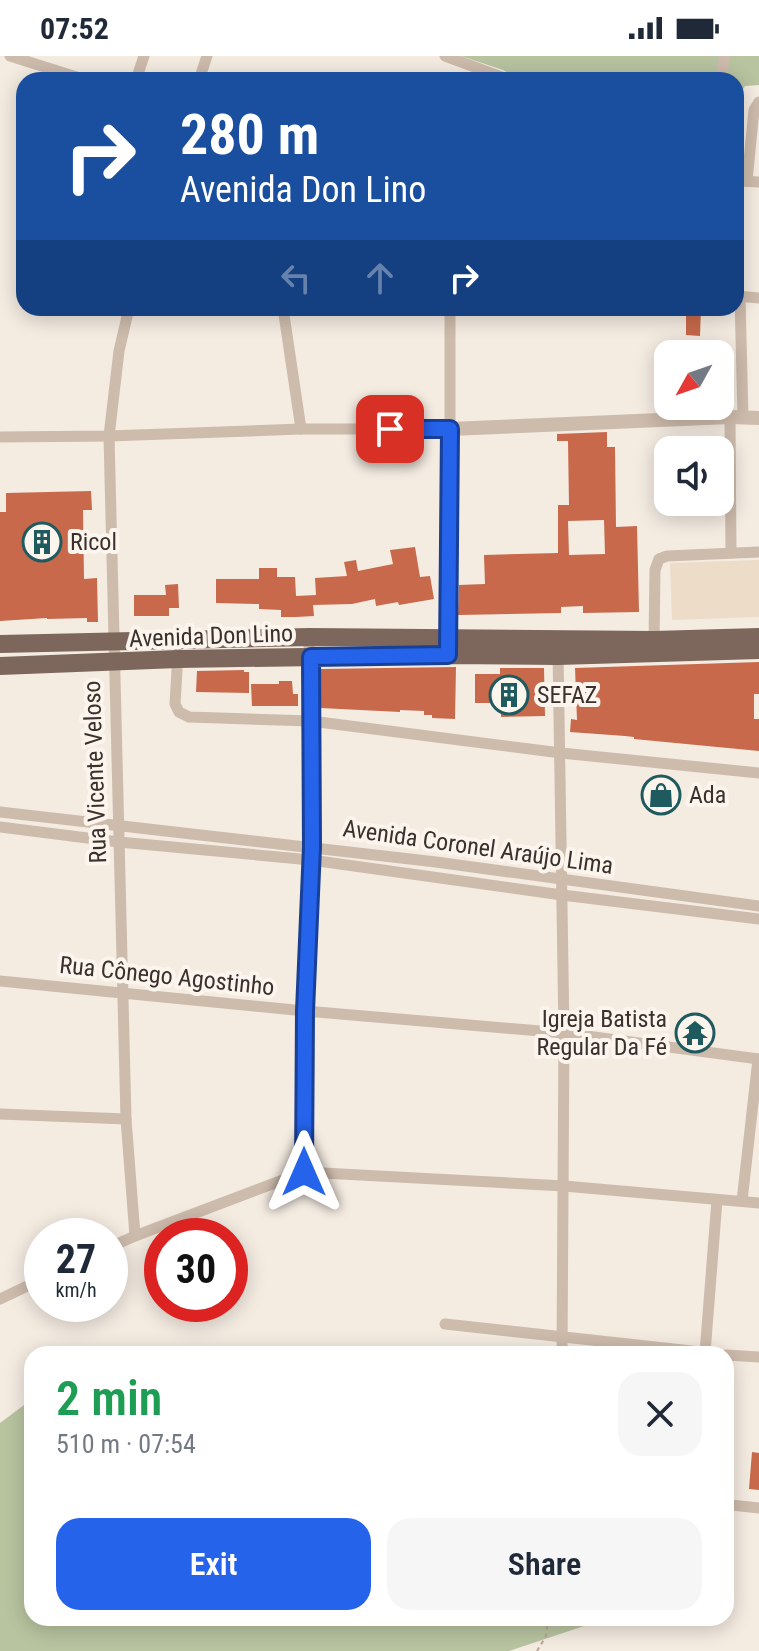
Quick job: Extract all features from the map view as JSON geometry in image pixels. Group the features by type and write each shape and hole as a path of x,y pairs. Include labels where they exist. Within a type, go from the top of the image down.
{"main road":[{"name":"Avenida Don Lino","path":"0,666 113,663 178,650 309,637 448,646 654,646 759,650"},
{"name":"Avenida Don Lino","path":"654,646 759,637"},
{"name":"Avenida Don Lino","path":"0,644 113,641 178,650 311,657 448,646"}],"street":[{"path":"10,56 61,72"},
{"path":"445,56 490,72"},
{"path":"747,181 754,110 759,102"},
{"name":"Rua Vicente Veloso","path":"127,316 119,351 109,436 126,1119 135,1236"},
{"path":"284,316 301,429"},
{"path":"448,646 450,316"},
{"path":"731,553 738,316"},
{"path":"0,437 301,429 450,429 759,418"},
{"path":"654,646 655,570 659,559 667,556 759,552"},
{"path":"304,1172 305,1011 312,847 309,637"},
{"path":"558,647 564,1033 562,1346"},
{"path":"178,650 175,704 182,715 189,717 311,721 561,753 759,773"},
{"name":"Avenida Coronel Araújo Lima","path":"0,812 436,862 759,906"},
{"name":"Avenida Coronel Araújo Lima","path":"0,827 311,860 759,919"},
{"path":"217,851 218,836"},
{"path":"436,862 436,877"},
{"path":"652,906 653,892"},
{"path":"731,916 732,903"},
{"name":"Rua Cônego Agostinho","path":"0,981 564,1033 758,1059"},
{"path":"742,1201 758,1059"},
{"path":"0,1114 126,1119"},
{"path":"128,1239 304,1172 564,1186 759,1203"},
{"path":"706,1346 717,1200"},
{"path":"0,1299 24,1288"},
{"path":"445,1324 638,1346"},
{"path":"734,1355 759,1357"},
{"path":"734,1505 759,1508"}],"path":[{"path":"537,1651 546,1636 547,1626"}],"green space":[{"path":"461,56 759,56 759,85 744,88 744,72 503,70"},
{"path":"24,1405 24,1626 584,1626 509,1651 0,1651 0,1423"}],"shaded area":[{"path":"759,560 759,617 672,620 670,563"}],"building":[{"path":"686,316 701,316 700,336 686,335"},
{"path":"607,432 607,447 615,447 616,527 637,526 639,612 583,613 583,606 561,607 561,613 458,615 459,585 485,584 484,555 558,553 558,505 569,505 568,441 557,441 557,434","holes":["604,520 605,554 569,555 568,521"]},
{"name":"Ricol","path":"91,491 92,510 83,510 84,579 97,578 98,622 87,622 87,618 0,621 0,512 6,512 6,493"},
{"path":"415,547 420,577 430,576 434,599 399,605 398,602 376,606 375,599 352,604 313,605 314,616 296,617 281,617 281,610 259,609 259,604 216,603 216,579 259,579 259,568 277,568 277,577 295,577 296,596 316,595 315,578 347,576 344,562 356,560 358,571 393,564 390,550"},
{"path":"178,584 179,608 169,608 169,616 134,616 134,595 166,595 165,585"},
{"path":"759,662 759,694 754,694 754,719 759,719 759,751 570,732 571,719 577,720 575,668"},
{"path":"456,667 455,719 432,718 432,715 424,715 424,711 321,708 321,669"},
{"name":"SEFAZ","path":"500,668 544,668 545,716 501,717 501,703 475,703 475,674 500,674"},
{"path":"197,671 249,672 249,693 196,692"},
{"path":"279,681 292,681 293,694 298,694 298,706 252,706 251,684 279,684"},
{"path":"752,1452 759,1453 759,1490 749,1489"}],"place":[{"name":"Ricol","path":"42,542"},
{"name":"SEFAZ","path":"509,695"},
{"name":"Ada","path":"661,795"},
{"name":"Igreja Batista Regular Da Fé","path":"695,1033"}],"route":[{"path":"304,1172 305,1011 312,847 311,657 448,655 450,429 390,429"}]}
